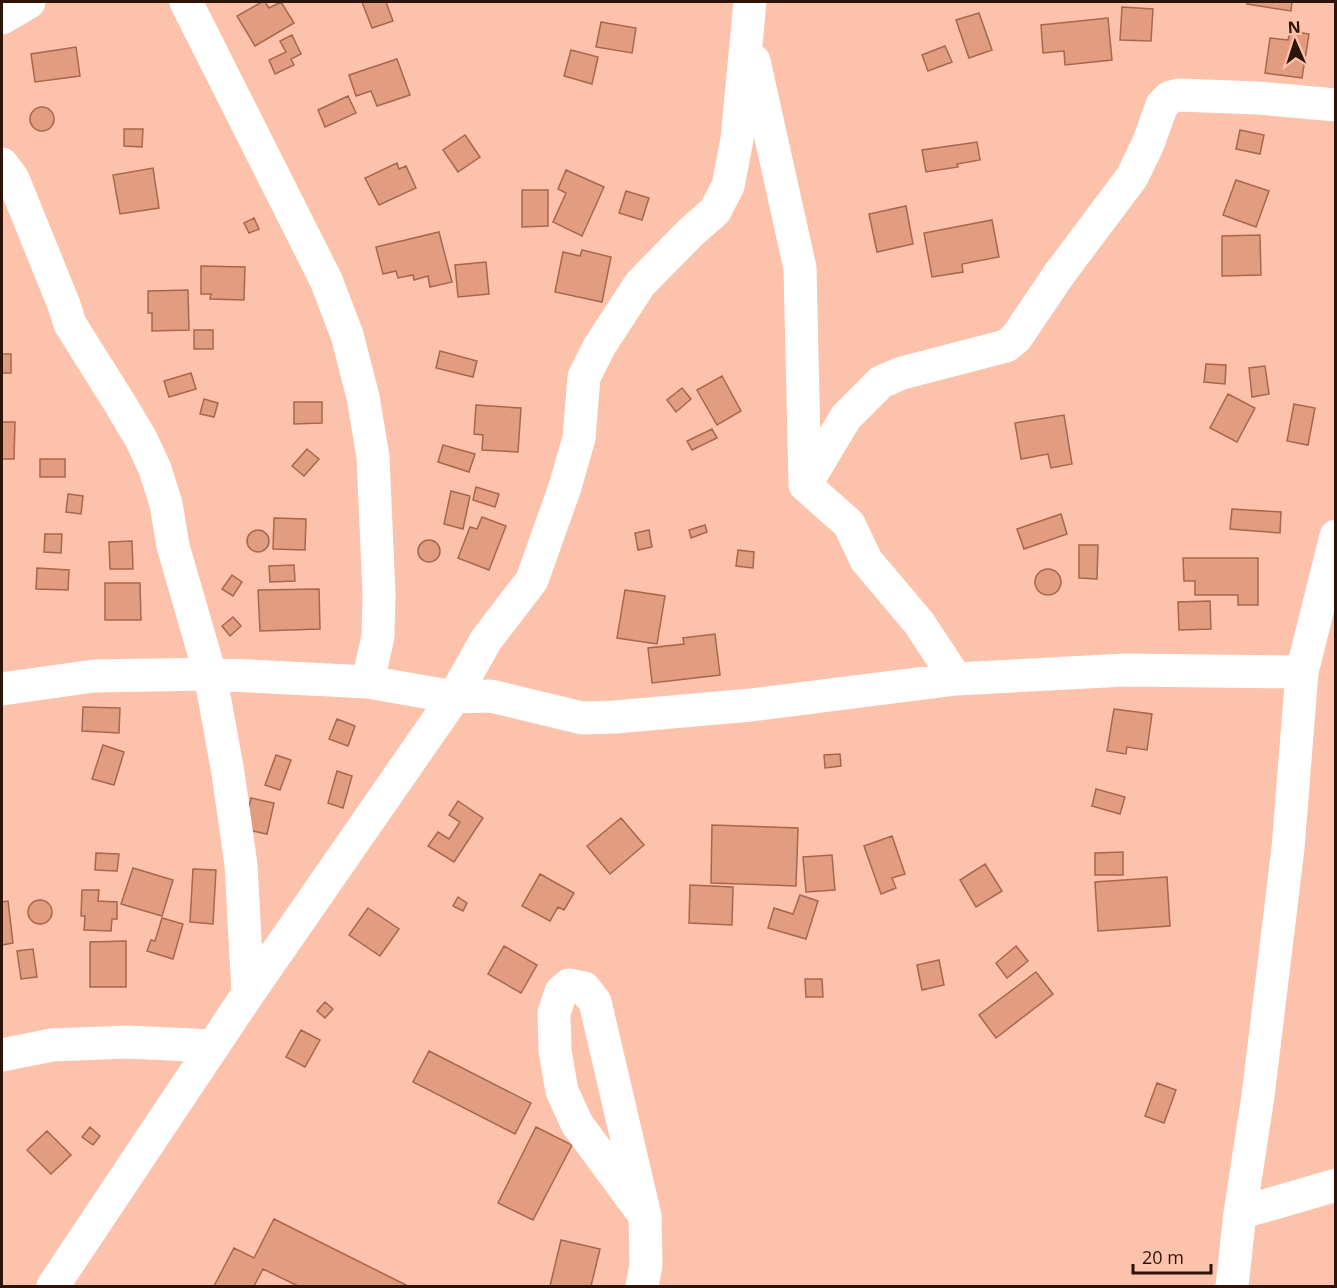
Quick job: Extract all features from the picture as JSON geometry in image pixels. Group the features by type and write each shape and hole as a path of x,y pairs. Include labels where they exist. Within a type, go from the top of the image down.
{"street":[{"path":"2,18 29,2"},
{"path":"186,2 326,280 347,335 363,397 373,457 379,594 378,636 368,682"},
{"path":"749,17 800,268 805,485 849,524 866,560 919,623 956,679"},
{"path":"53,1287 248,994 454,697 486,640 532,580 565,487 579,438 584,377 599,347 640,284 715,211 728,186 737,139 749,17"},
{"path":"805,485 846,417 882,382 902,372 1006,346 1016,338 1060,273 1132,177 1148,144 1162,105 1170,97 1179,95 1258,98 1335,105"},
{"path":"2,164 13,178 70,324 122,407 154,469 169,514 173,546 210,674 228,773 241,865 248,994"},
{"path":"1232,1287 1288,848 1302,672 1335,536"},
{"path":"2,689 94,676 210,674 368,682 454,697 491,696 582,717 615,717 751,705 956,679 1125,670 1302,672"},
{"path":"642,1287 646,1265 645,1216 595,1002 584,988 569,985 561,992 554,1013 555,1051 562,1091 577,1124 645,1216"},
{"path":"2,1054 63,1044 127,1042 213,1046"},
{"path":"1240,1212 1335,1185"}],"building":[{"path":"265,2 269,8 281,2 294,23 255,46 237,16"},
{"path":"362,2 386,2 393,21 372,28"},
{"path":"1247,2 1292,2 1291,11 1247,4"},
{"path":"1122,7 1153,9 1151,41 1120,40"},
{"path":"979,13 992,50 969,58 956,20"},
{"path":"1108,18 1112,60 1065,65 1064,51 1043,53 1041,25"},
{"path":"601,22 636,28 632,53 596,47"},
{"path":"1290,31 1309,34 1302,78 1265,73 1270,38 1288,40"},
{"path":"292,35 301,54 291,59 294,65 275,74 269,60 286,52 280,41"},
{"path":"945,46 952,62 928,71 922,55"},
{"path":"76,47 80,76 35,82 31,54"},
{"path":"571,50 598,57 592,84 564,76"},
{"path":"397,59 410,95 377,106 371,91 356,96 349,75"},
{"path":"348,96 356,113 325,127 318,110"},
{"path":"42,107 47,108 53,114 53,124 47,130 42,131 37,130 31,124 30,119 31,114 37,108"},
{"path":"124,129 143,129 142,147 124,146"},
{"path":"1240,130 1264,135 1260,154 1236,149"},
{"path":"465,135 480,157 458,172 443,150"},
{"path":"977,142 980,160 957,164 958,167 926,172 922,150"},
{"path":"397,163 399,169 406,166 416,188 379,205 365,178"},
{"path":"153,168 159,208 120,214 113,175"},
{"path":"566,170 604,187 582,236 553,222 566,193 558,189"},
{"path":"1236,180 1269,191 1256,227 1223,215"},
{"path":"522,190 548,190 548,226 522,227"},
{"path":"626,191 649,198 642,220 619,213"},
{"path":"906,206 913,244 877,252 869,214"},
{"path":"254,218 259,229 249,233 244,223"},
{"path":"992,220 999,257 962,264 963,272 932,277 924,233"},
{"path":"439,232 452,282 430,287 428,276 414,280 413,275 398,278 396,271 383,274 376,247"},
{"path":"1260,235 1261,275 1222,276 1222,236"},
{"path":"582,250 611,257 602,302 555,292 563,252 580,256"},
{"path":"486,262 489,294 458,297 455,265"},
{"path":"201,266 245,267 244,300 210,299 211,294 201,294"},
{"path":"188,290 189,330 152,331 152,313 148,313 148,291"},
{"path":"194,330 213,330 213,349 194,349"},
{"path":"440,351 477,361 473,377 436,368"},
{"path":"2,354 11,354 11,373 2,373"},
{"path":"1206,364 1226,365 1225,384 1204,382"},
{"path":"1265,366 1269,394 1252,397 1249,368"},
{"path":"191,373 196,389 169,397 164,381"},
{"path":"722,376 741,411 717,425 697,390"},
{"path":"682,388 691,399 676,412 667,400"},
{"path":"1228,394 1255,408 1237,442 1210,428"},
{"path":"204,399 218,403 214,417 200,414"},
{"path":"294,402 322,402 322,423 294,424"},
{"path":"1294,404 1315,408 1308,445 1287,441"},
{"path":"476,405 521,408 518,452 482,450 483,435 474,434"},
{"path":"1064,415 1072,464 1051,468 1048,454 1021,459 1015,423"},
{"path":"2,422 15,422 14,459 2,459"},
{"path":"712,429 717,438 692,450 687,441"},
{"path":"443,445 475,454 469,472 438,462"},
{"path":"307,449 319,459 304,476 292,466"},
{"path":"40,459 65,459 65,477 40,477"},
{"path":"476,487 499,494 495,507 473,500"},
{"path":"451,491 470,496 463,529 444,524"},
{"path":"68,494 83,496 81,514 66,512"},
{"path":"1232,509 1281,512 1280,533 1230,529"},
{"path":"1061,514 1067,534 1024,549 1017,529"},
{"path":"482,517 506,526 489,570 458,558 470,527 477,529"},
{"path":"274,518 306,519 305,550 273,549"},
{"path":"705,525 707,532 691,538 689,530"},
{"path":"258,530 266,533 269,541 266,549 258,552 250,549 247,541 250,533"},
{"path":"649,530 652,547 638,550 635,533"},
{"path":"45,534 62,534 61,553 44,552"},
{"path":"429,540 437,543 440,551 437,559 429,562 421,559 418,551 421,543"},
{"path":"132,541 133,569 110,569 109,542"},
{"path":"1079,545 1098,545 1097,579 1079,578"},
{"path":"738,550 754,552 753,568 736,566"},
{"path":"1183,558 1258,558 1258,605 1238,605 1238,595 1195,595 1195,581 1184,581"},
{"path":"294,565 295,581 270,582 269,566"},
{"path":"37,568 69,570 68,590 36,589"},
{"path":"1048,569 1057,573 1061,582 1057,591 1048,595 1039,591 1035,582 1039,573"},
{"path":"232,575 242,582 233,596 222,589"},
{"path":"105,583 140,583 141,620 105,620"},
{"path":"319,589 320,629 260,631 258,590"},
{"path":"625,590 665,596 657,644 617,638"},
{"path":"1210,601 1211,629 1179,630 1178,602"},
{"path":"233,617 241,626 230,636 222,626"},
{"path":"715,634 720,675 652,683 648,648 684,644 683,638"},
{"path":"83,707 120,708 119,733 82,731"},
{"path":"1114,709 1152,714 1147,750 1127,747 1126,754 1107,751"},
{"path":"337,719 355,726 348,746 329,739"},
{"path":"103,745 124,752 114,785 92,779"},
{"path":"840,754 841,766 825,768 824,755"},
{"path":"276,755 291,760 280,790 265,785"},
{"path":"337,771 352,776 343,808 328,803"},
{"path":"1096,789 1125,797 1120,814 1092,806"},
{"path":"251,798 274,803 267,834 244,829"},
{"path":"458,801 483,818 454,862 428,846 438,832 449,839 460,822 449,815"},
{"path":"621,818 644,845 610,874 587,846"},
{"path":"712,825 798,828 796,886 711,883"},
{"path":"892,836 905,874 892,878 896,888 881,894 864,846"},
{"path":"1123,852 1123,875 1095,875 1095,853"},
{"path":"96,853 119,854 117,871 95,870"},
{"path":"832,855 835,890 806,892 803,857"},
{"path":"985,864 1002,891 976,907 960,880"},
{"path":"133,868 173,880 162,916 121,904"},
{"path":"193,869 216,870 213,924 190,922"},
{"path":"540,874 574,893 564,910 558,907 550,921 522,906"},
{"path":"1167,877 1170,926 1098,931 1095,882"},
{"path":"690,885 733,887 732,925 689,923"},
{"path":"82,890 99,890 98,901 117,902 117,919 112,919 111,931 84,930 85,916 81,916"},
{"path":"800,895 818,901 806,939 768,928 774,908 793,914"},
{"path":"458,897 467,903 463,911 453,906"},
{"path":"40,900 48,904 52,912 48,920 40,924 32,920 28,912 32,904"},
{"path":"8,901 13,943 2,945 2,902"},
{"path":"368,908 399,929 380,956 349,935"},
{"path":"162,918 183,924 173,959 147,951 151,940 155,941"},
{"path":"126,941 126,987 90,987 90,942"},
{"path":"504,946 537,965 521,993 488,974"},
{"path":"1016,946 1028,961 1007,978 996,963"},
{"path":"33,949 37,977 21,979 17,951"},
{"path":"939,960 944,985 922,990 917,965"},
{"path":"1036,972 1053,994 996,1038 979,1015"},
{"path":"805,979 822,979 823,997 806,997"},
{"path":"325,1002 333,1009 325,1018 317,1011"},
{"path":"301,1030 320,1040 305,1067 286,1057"},
{"path":"429,1051 531,1103 515,1134 413,1082"},
{"path":"1157,1083 1176,1090 1164,1123 1145,1116"},
{"path":"90,1127 100,1136 93,1145 82,1137"},
{"path":"536,1127 572,1145 533,1220 498,1203"},
{"path":"47,1131 71,1155 51,1174 27,1150"},
{"path":"274,1219 408,1286 298,1286 263,1269 254,1286 214,1286 234,1248 254,1258"},
{"path":"561,1240 600,1249 591,1286 550,1286"}]}
